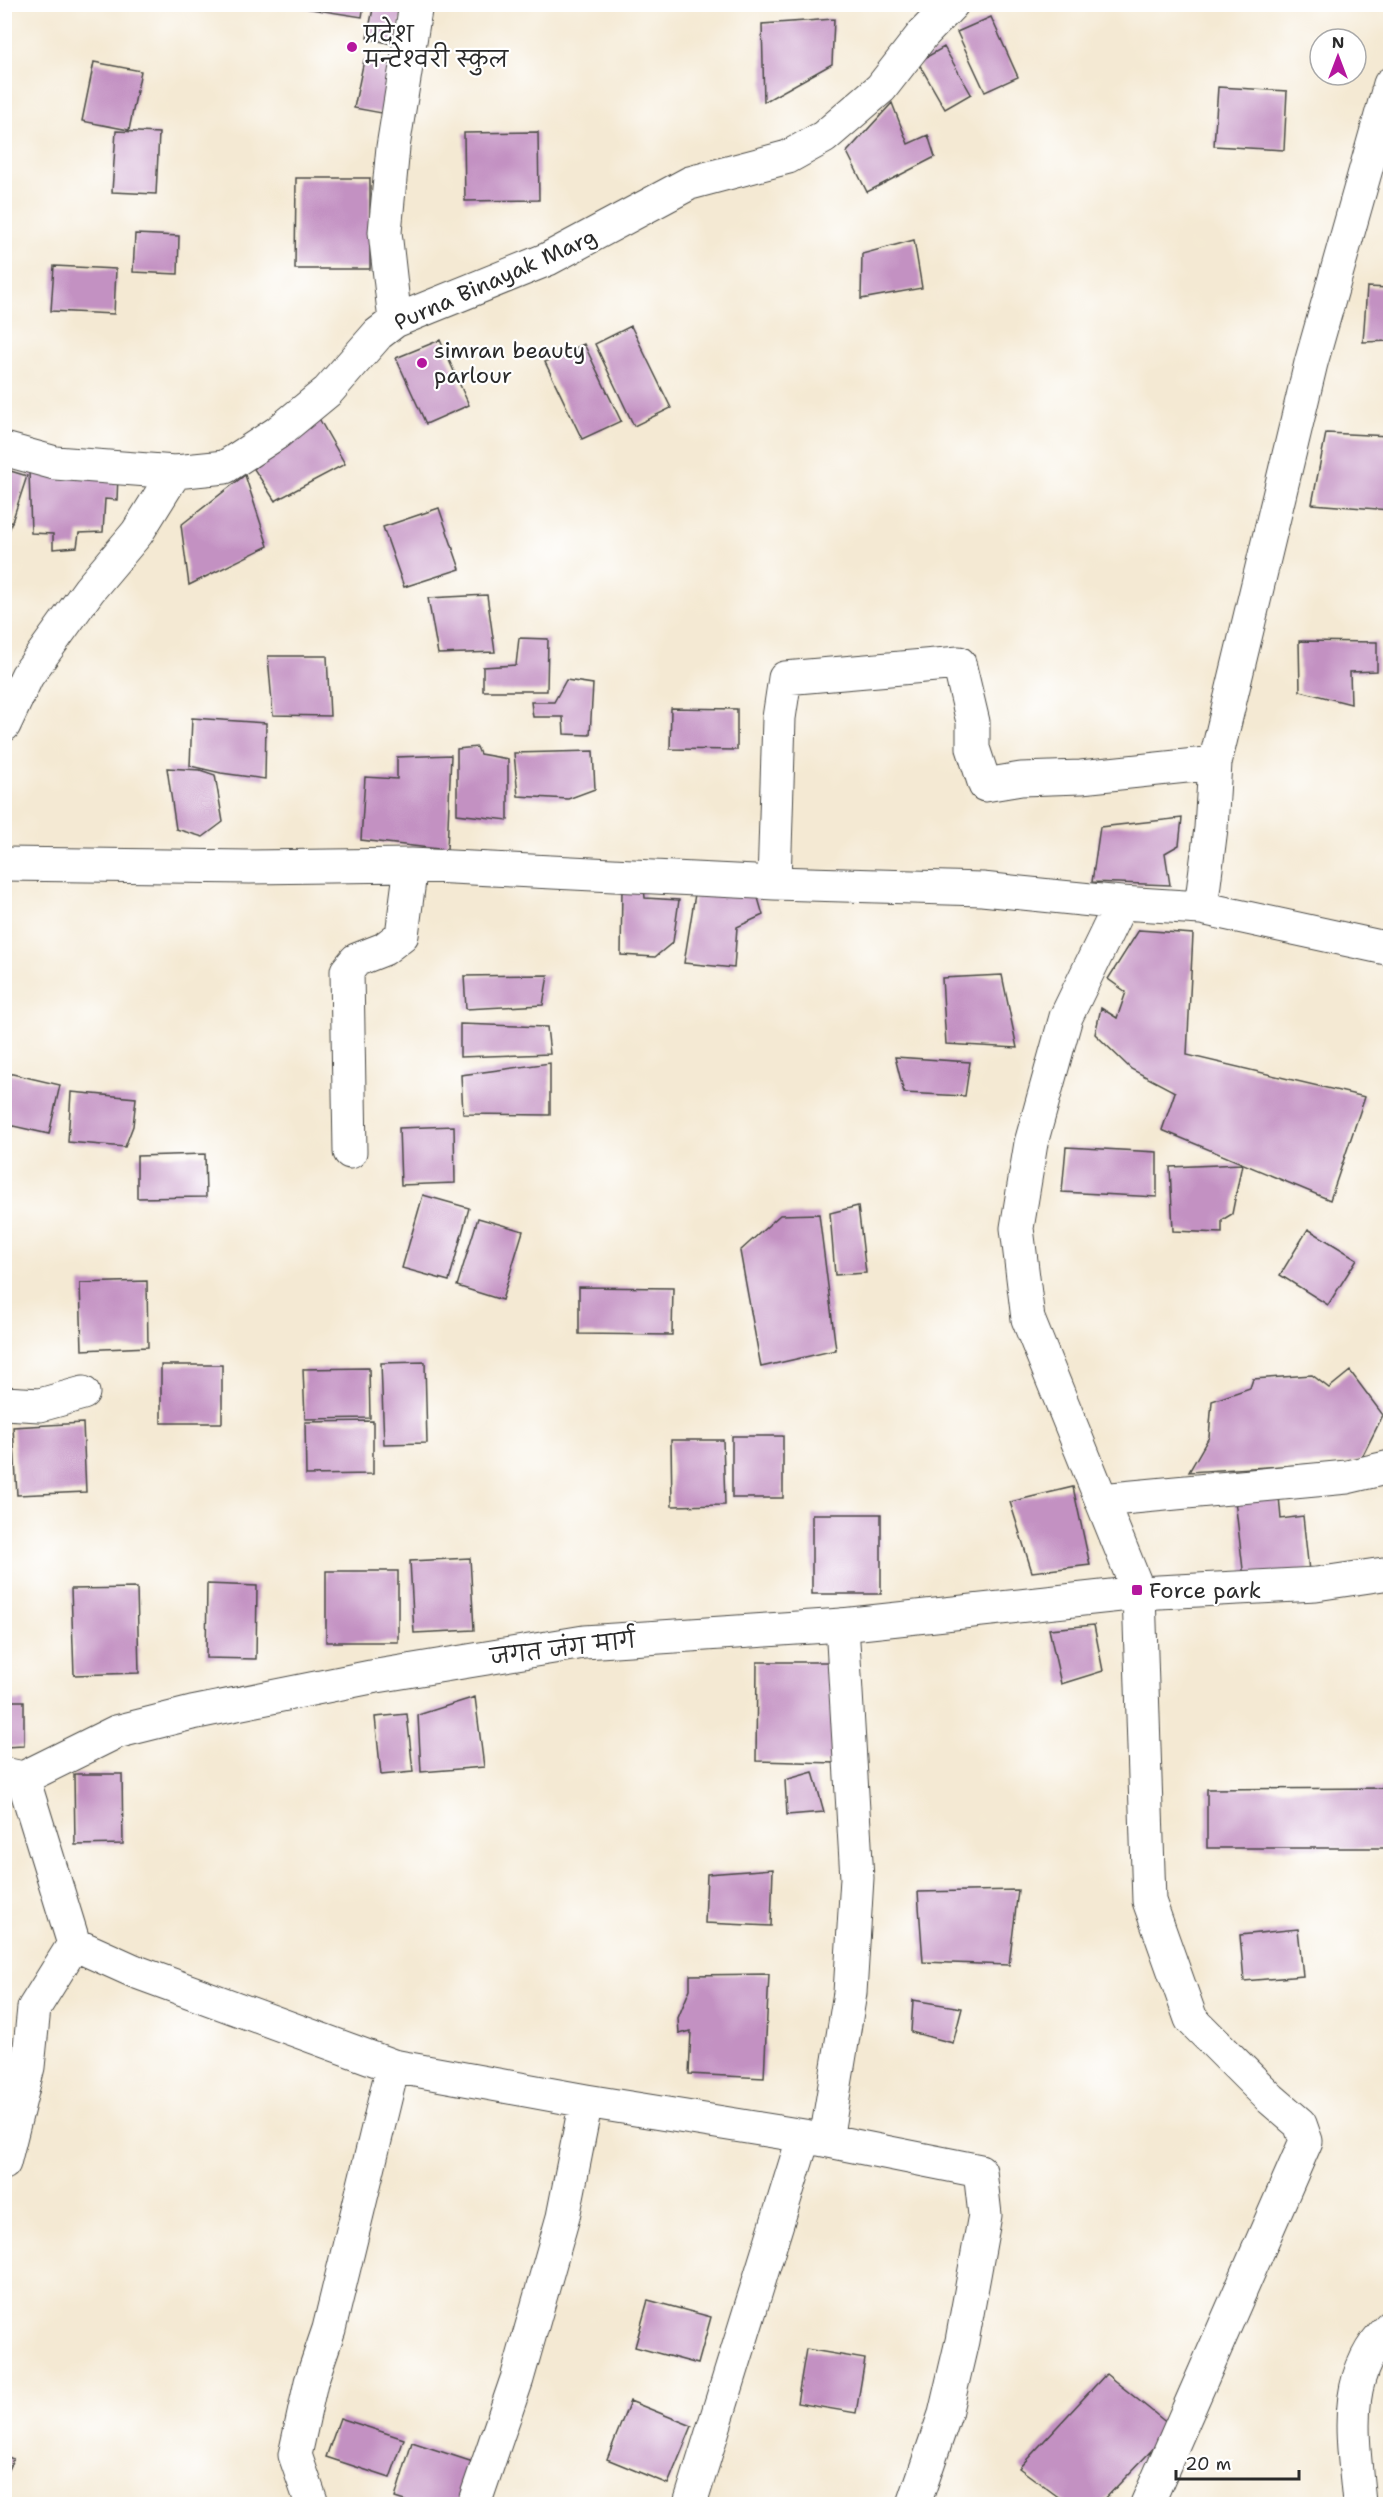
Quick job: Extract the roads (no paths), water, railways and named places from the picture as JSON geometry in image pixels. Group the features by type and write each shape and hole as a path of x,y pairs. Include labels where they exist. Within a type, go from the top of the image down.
{"street":[{"path":"394,321 386,232 393,147 416,4"},
{"name":"Purna Binayak Marg","path":"4,449 55,463 175,472 225,467 277,433 328,391 378,334 394,321 548,259 690,183 788,157 824,137 881,88 923,34 952,4"},
{"path":"1201,908 1211,828 1215,763 1311,363 1390,84"},
{"path":"4,725 27,676 89,590 137,533 175,472"},
{"path":"774,883 779,718 785,678 959,663 973,722 973,748 985,786 1021,779 1081,777 1215,763"},
{"path":"4,864 216,867 411,865 774,883 982,889 1121,903 1201,908 1390,949"},
{"path":"350,1152 347,970 356,960 384,949 402,935 411,865"},
{"path":"1121,903 1066,1017 1031,1143 1017,1228 1029,1320 1138,1593 1149,1901 1191,2019 1237,2066 1300,2124 1306,2141 1147,2505"},
{"path":"4,1403 40,1405 83,1393"},
{"path":"1101,1500 1347,1477 1390,1467"},
{"name":"जगत जंग मार्ग","path":"14,1776 116,1732 192,1713 371,1677 584,1642 842,1625 1138,1593 1316,1584 1390,1573"},
{"path":"690,2505 815,2138 850,1994 857,1878 842,1625"},
{"path":"14,1776 74,1944 134,1971 393,2066 586,2101 815,2138 981,2171 985,2215 962,2341 945,2414 914,2505"},
{"path":"4,2163 28,2067 34,2008 74,1944"},
{"path":"312,2505 296,2455 311,2382 329,2330 393,2066"},
{"path":"474,2505 517,2379 563,2217 586,2101"},
{"path":"1359,2505 1352,2415 1357,2379 1369,2352 1390,2327"}],"place":[{"name":"प्रदेश मन्टेश्वरी स्कुल","path":"352,47"},
{"name":"simran beauty parlour","path":"422,363"},
{"name":"Force park","path":"1137,1590"}]}
